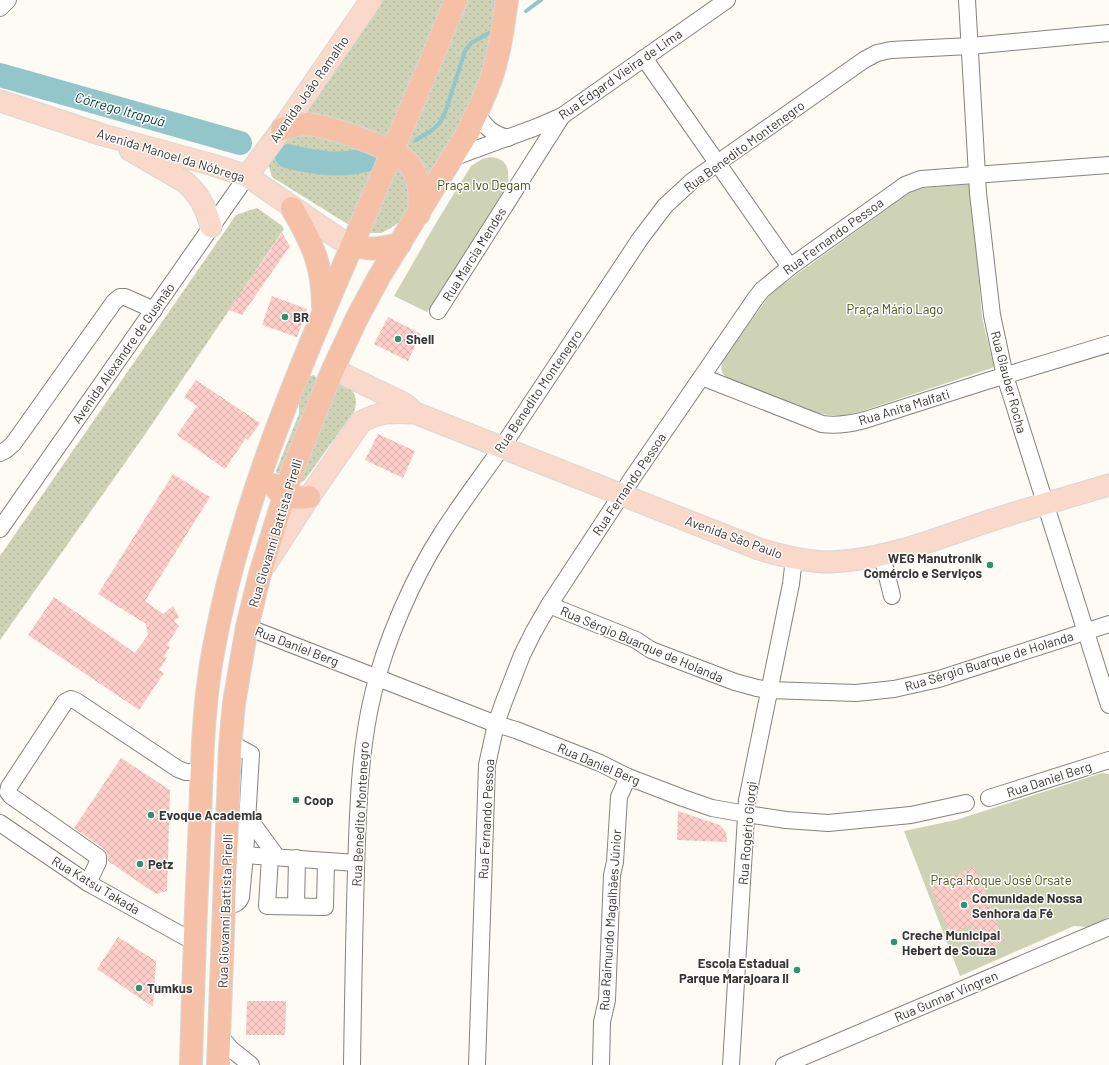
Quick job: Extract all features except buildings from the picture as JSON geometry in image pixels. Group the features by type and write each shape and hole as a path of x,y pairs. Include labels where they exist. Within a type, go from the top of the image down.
{"highway":[{"path":"190,1065 194,942 206,695 232,562 281,416 323,313 393,152 456,0"},
{"name":"Rua Giovanni Battista Pirelli","path":"218,1065 230,747 234,703 247,627 260,574 284,495 332,369 357,318 452,158 476,113 491,80 501,41 507,0"},
{"path":"282,129 306,124 318,126 380,146 393,152 409,164 418,182 420,196 419,214"},
{"path":"292,208 314,250 320,268 323,289 323,313"},
{"path":"352,245 370,249 384,248 400,244"},
{"path":"300,371 317,367 332,369"},
{"path":"281,416 284,441 272,472 272,481 275,487 284,495 299,499 310,497"}],"main road":[{"name":"Avenida João Ramalho","path":"247,176 282,129 371,0"},
{"name":"Avenida Manoel da Nóbrega","path":"0,101 103,135 213,165 247,176 292,208 338,238 352,245"},
{"path":"103,135 185,182 202,201 211,227"},
{"name":"Avenida São Paulo","path":"332,369 362,382 405,404 415,413"},
{"path":"260,574 360,422 363,402 362,382"},
{"name":"Avenida São Paulo","path":"360,422 385,412 415,413 778,555 829,562 882,556 1109,485"}],"street":[{"path":"0,8 8,0"},
{"name":"Rua Edgard Vieira de Lima","path":"452,158 508,138 562,116 727,0"},
{"name":"Rua Glauber Rocha","path":"967,0 976,175 992,315 1005,376 1109,705"},
{"name":"Rua Benedito Montenegro","path":"352,1065 353,937 359,785 364,739 377,678 396,627 422,568 442,534 652,222 665,206 682,190 717,163 864,60 877,53 891,50 970,46 1109,34"},
{"path":"644,58 790,267"},
{"path":"476,113 488,130 494,134 508,138"},
{"name":"Rua Marcia Mendes","path":"438,311 562,116"},
{"name":"Rua Fernando Pessoa","path":"476,1065 487,765 496,724 522,655 549,605 622,494 762,290 790,267 905,185 921,179 1109,165"},
{"name":"Avenida Alexandre de Gusmão","path":"0,529 247,176"},
{"path":"0,452 6,450 13,444 114,302 120,297 125,297 154,310"},
{"name":"Rua Anita Malfati","path":"702,378 812,421 834,426 846,425 1109,344"},
{"path":"882,556 892,596"},
{"name":"Rua Rogério Giorgi","path":"731,1065 747,800 791,584 794,558"},
{"name":"Rua Sérgio Buarque de Holanda","path":"549,605 636,640 658,653 735,682 769,690 856,693 894,689 939,679 1109,624"},
{"name":"Rua Daniel Berg","path":"247,627 496,724 516,730 600,763 628,777 712,808 786,820 828,823 911,815 966,803"},
{"path":"88,883 98,862 98,857 11,796 8,792 9,787 65,702 71,699 76,701 178,769 186,772 202,772"},
{"path":"224,906 235,904 241,897 251,754 238,747 230,747"},
{"name":"Rua Daniel Berg","path":"989,798 1109,760"},
{"name":"Rua Raimundo Magalhães Júnior","path":"601,1065 602,1022 607,1000 612,875 615,862 619,797 628,777"},
{"path":"246,816 273,857 267,906 325,907 326,864"},
{"name":"Rua Katsu Takada","path":"0,823 88,883 194,942"},
{"path":"245,855 297,858 326,864 356,867"},
{"path":"296,906 297,858"},
{"name":"Rua Gunnar Vingren","path":"784,1065 1109,927"},
{"path":"220,1036 231,1049 251,1065"}],"green space":[{"path":"383,0 501,0 484,78 414,211 391,228 381,233 371,233 349,225 272,177 268,164"},
{"name":"Praça Ivo Degam","path":"491,157 497,158 505,163 508,171 508,186 427,312 394,296 471,166 482,159"},
{"name":"Praça Mário Lago","path":"971,184 982,317 994,367 862,411 845,415 828,415 813,412 730,381 723,374 721,367 722,361 769,296 778,288 909,193 923,188"},
{"path":"257,208 281,225 284,229 146,433 0,640 0,556 236,215"},
{"path":"314,375 317,380 279,473 277,473 276,471 299,414 299,396 306,380 310,376"},
{"path":"339,383 352,390 356,402 354,412 304,481 300,483 297,477"},
{"name":"Praça Roque José Orsate","path":"1102,773 1109,774 1109,917 1087,927 1074,926 960,976 904,831 956,820"}],"waterway":[{"name":"Córrego Itrapuã","path":"526,11 541,0"},
{"name":"Córrego Itrapuã","path":"416,140 439,124 445,113 465,51 471,43 489,33"},
{"name":"Córrego Itrapuã","path":"0,75 240,143"},
{"name":"Córrego Itrapuã","path":"287,156 309,161 339,164 371,158"}],"place":[{"name":"BR","path":"285,317"},
{"name":"Shell","path":"398,339"},
{"name":"WEG Manutronik Comércio e Serviços","path":"990,565"},
{"name":"Coop","path":"296,800"},
{"name":"Evoque Academia","path":"151,815"},
{"name":"Petz","path":"140,864"},
{"name":"Comunidade Nossa Senhora da Fé","path":"964,905"},
{"name":"Creche Municipal Hebert de Souza","path":"894,942"},
{"name":"Escola Estadual Parque Marajoara II","path":"797,970"},
{"name":"Tumkus","path":"139,988"}]}
